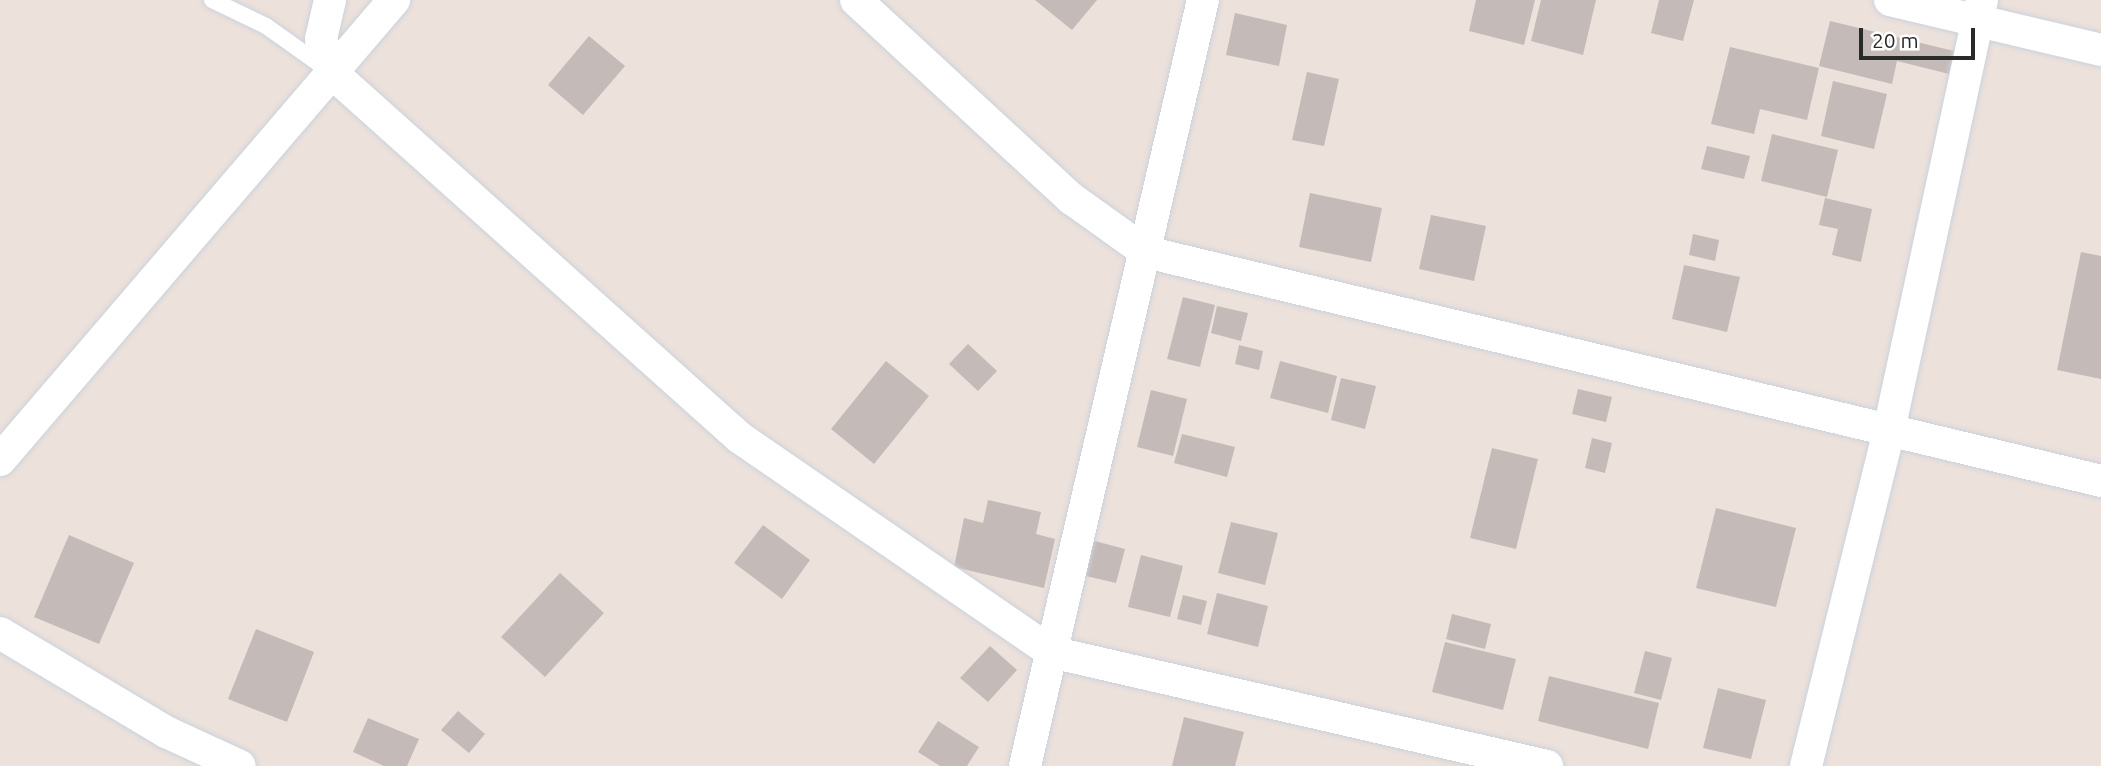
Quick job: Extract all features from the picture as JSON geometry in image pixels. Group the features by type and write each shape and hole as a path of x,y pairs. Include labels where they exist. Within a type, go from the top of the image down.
{"street":[{"path":"330,0 321,39 330,71 740,438 1051,652 1547,766"},
{"path":"0,460 330,71 394,0"},
{"path":"856,0 1072,199 1146,252 2101,481"},
{"path":"1025,766 1203,0"},
{"path":"1890,0 1979,10 2101,50"},
{"path":"1806,766 1889,430 1979,10"},
{"path":"0,634 154,725 240,766"}],"lane":[{"path":"212,0 265,26 330,71"}],"building":[{"path":"1035,0 1097,0 1072,30"},
{"path":"1476,0 1535,0 1524,45 1469,31"},
{"path":"1541,0 1596,0 1583,55 1531,41"},
{"path":"1659,0 1694,0 1683,41 1651,33"},
{"path":"1235,13 1287,25 1279,66 1226,55"},
{"path":"1830,21 1954,51 1949,74 1897,61 1892,84 1819,66"},
{"path":"589,36 625,66 583,115 548,85"},
{"path":"1730,47 1819,68 1807,120 1760,109 1754,134 1711,124"},
{"path":"1307,72 1339,79 1324,146 1292,140"},
{"path":"1833,81 1887,94 1874,149 1821,136"},
{"path":"1772,134 1838,150 1827,197 1761,181"},
{"path":"1707,146 1750,156 1744,179 1701,169"},
{"path":"1310,193 1382,208 1371,262 1299,247"},
{"path":"1825,198 1872,209 1861,262 1832,255 1838,229 1819,225"},
{"path":"1431,215 1486,226 1474,281 1419,269"},
{"path":"1693,234 1719,240 1715,261 1689,255"},
{"path":"2081,252 2101,256 2101,379 2057,370"},
{"path":"1684,265 1740,277 1727,332 1672,319"},
{"path":"1183,297 1215,305 1200,367 1167,359"},
{"path":"1217,306 1248,313 1241,341 1211,333"},
{"path":"968,344 997,371 978,391 949,364"},
{"path":"1239,345 1263,351 1259,370 1235,364"},
{"path":"886,361 929,396 874,464 831,429"},
{"path":"1280,361 1337,376 1328,413 1270,398"},
{"path":"1341,378 1376,386 1365,429 1331,420"},
{"path":"1578,389 1612,397 1606,422 1572,414"},
{"path":"1151,390 1187,399 1173,456 1137,447"},
{"path":"1182,434 1235,447 1227,477 1174,463"},
{"path":"1592,438 1612,443 1605,473 1585,468"},
{"path":"1492,448 1538,459 1516,549 1470,538"},
{"path":"988,500 1041,512 1036,534 1055,539 1044,588 954,567 964,518 983,523"},
{"path":"1716,508 1796,528 1776,607 1696,588"},
{"path":"1231,522 1278,533 1265,585 1218,573"},
{"path":"763,525 810,560 782,599 734,563"},
{"path":"69,535 134,563 99,644 34,617"},
{"path":"1091,540 1125,549 1116,583 1082,575"},
{"path":"1141,555 1183,566 1170,617 1128,607"},
{"path":"560,573 604,613 545,677 501,637"},
{"path":"1217,593 1268,606 1258,647 1207,634"},
{"path":"1183,595 1207,601 1201,625 1177,619"},
{"path":"1452,614 1491,624 1485,649 1446,639"},
{"path":"256,629 314,652 287,722 228,699"},
{"path":"1445,642 1516,659 1503,710 1432,692"},
{"path":"990,646 1017,670 988,702 960,678"},
{"path":"1645,651 1672,658 1661,700 1634,693"},
{"path":"1549,676 1659,703 1648,749 1538,721"},
{"path":"1718,688 1766,700 1751,759 1703,748"},
{"path":"458,711 485,734 469,753 441,730"},
{"path":"1184,717 1244,732 1235,766 1172,766"},
{"path":"368,718 419,739 407,766 384,766 353,752"},
{"path":"938,721 979,747 967,766 940,766 918,752"}]}
